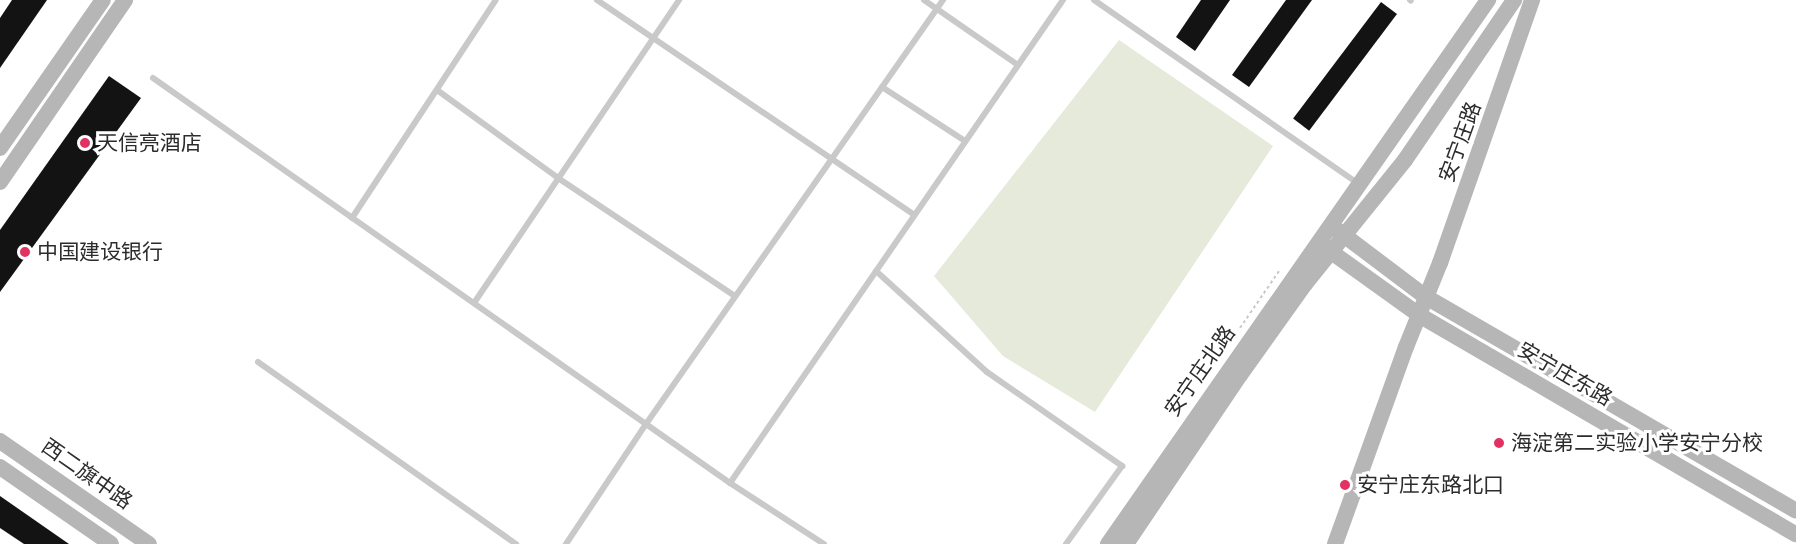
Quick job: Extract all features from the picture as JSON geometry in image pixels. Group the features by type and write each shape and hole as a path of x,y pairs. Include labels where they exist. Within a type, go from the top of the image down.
{"main road":[{"path":"0,148 102,0"},
{"path":"0,182 125,0"},
{"path":"1337,230 1360,185 1488,0"},
{"name":"安宁庄路","path":"1337,230 1405,160 1514,0"},
{"name":"安宁庄路","path":"1419,315 1533,0"},
{"name":"安宁庄北路","path":"1108,544 1337,230"},
{"name":"安宁庄东路","path":"1337,230 1426,297 1796,511"},
{"name":"安宁庄北路","path":"1126,544 1325,247"},
{"name":"安宁庄东路","path":"1325,247 1419,315 1796,534"},
{"path":"1335,544 1419,315"},
{"name":"西二旗中路","path":"0,441 149,544"},
{"name":"西二旗中路","path":"0,467 111,544"}],"lane":[{"path":"352,218 496,0"},
{"path":"597,0 914,215"},
{"path":"474,303 679,0"},
{"path":"924,0 1018,65"},
{"path":"566,544 646,424 943,0"},
{"path":"730,483 1063,0"},
{"path":"1094,0 1360,185"},
{"path":"153,78 730,483 824,544"},
{"path":"882,87 965,141"},
{"path":"437,90 558,178 735,296"},
{"path":"876,271 987,372 1122,466 1066,544"},
{"path":"258,362 516,544"}],"green space":[{"path":"1119,40 1273,146 1095,412 1003,356 934,276"}],"building":[{"path":"12,0 47,0 0,68 0,18"},
{"path":"1201,0 1230,0 1195,51 1176,37"},
{"path":"1286,0 1312,0 1249,87 1232,75"},
{"path":"1381,2 1397,14 1309,131 1293,119"},
{"name":"天信亮酒店","path":"109,76 141,98 0,292 0,230"},
{"path":"0,496 69,544 24,544 0,528"}],"place":[{"name":"天信亮酒店","path":"85,143"},
{"name":"中国建设银行","path":"25,252"},
{"name":"海淀第二实验小学安宁分校","path":"1499,443"},
{"name":"安宁庄东路北口","path":"1345,485"}]}
